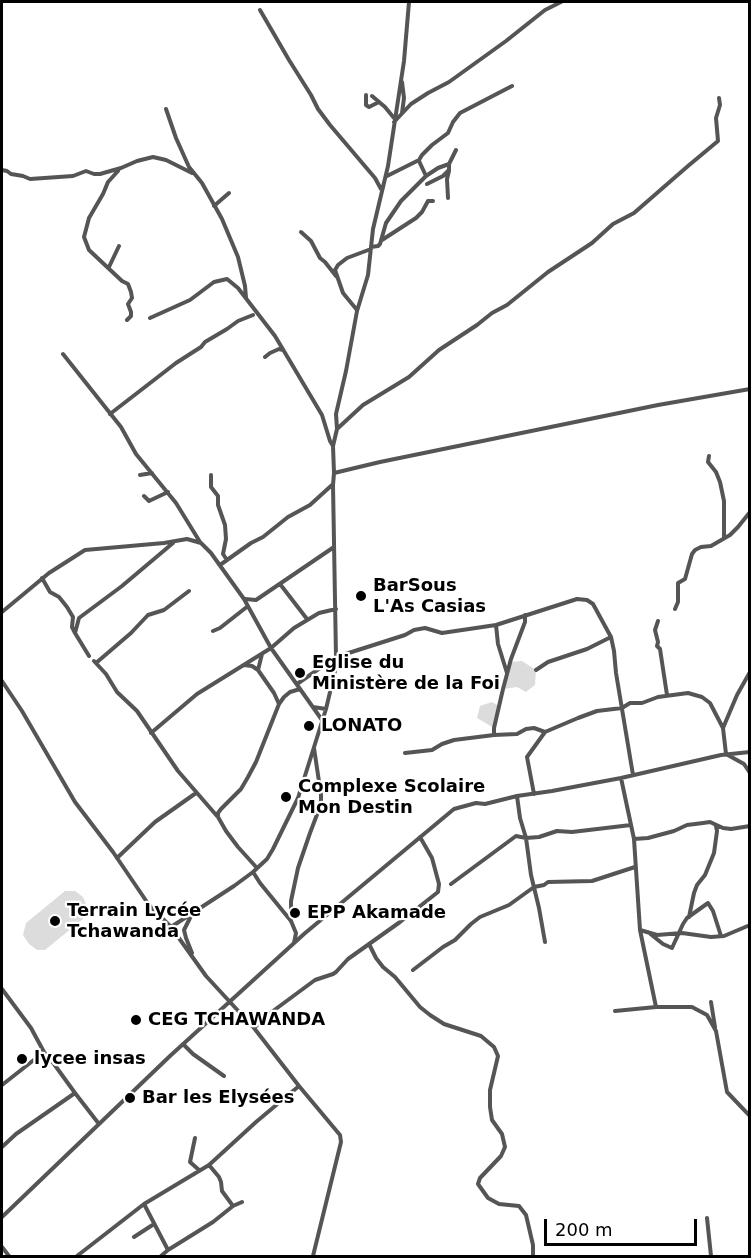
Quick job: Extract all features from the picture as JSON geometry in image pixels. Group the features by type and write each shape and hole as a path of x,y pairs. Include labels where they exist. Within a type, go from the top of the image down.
{"street":[{"path":"171,927 255,870 267,859 280,838 298,798 326,709 336,657 333,446 337,429 336,414 357,311 368,275 375,217 386,176 402,74 409,2"},
{"path":"394,121 411,104 449,82 545,10 561,2"},
{"path":"260,10 318,108 349,144 382,190"},
{"path":"402,74 404,98 402,114"},
{"path":"386,176 419,160 432,145 448,133 460,112 512,86"},
{"path":"379,102 369,107 366,105 369,96 379,102 394,121"},
{"path":"337,429 363,405 409,377 439,351 592,243 613,224 634,213 718,141 716,118 720,105 719,98"},
{"path":"166,109 189,167 202,183 222,219 238,257 246,298"},
{"path":"448,198 447,181 450,164 456,150"},
{"path":"2,170 30,179 73,176 86,171 100,174 153,157 166,160 195,175"},
{"path":"419,160 426,176"},
{"path":"357,311 343,294 336,277 335,270 338,265 347,258 378,246 386,224 400,201 426,176 450,164"},
{"path":"121,168 108,182 88,218 84,237 89,250 128,284 132,298 128,304 131,316 127,321"},
{"path":"427,184 443,176 449,170"},
{"path":"214,206 229,193"},
{"path":"382,240 416,218 428,201 433,201"},
{"path":"301,232 311,241 320,258 336,277"},
{"path":"109,267 119,246"},
{"path":"150,318 190,300 214,282 227,279 238,288 284,350 321,415 333,446"},
{"path":"110,414 205,342 238,321 253,315"},
{"path":"265,357 279,349 284,350"},
{"path":"63,354 121,427 136,454 168,492 201,543 220,565 244,599 271,648 322,720"},
{"path":"334,473 658,405 750,389"},
{"path":"709,456 708,462 716,472 724,501 724,537"},
{"path":"141,475 152,473"},
{"path":"212,475 211,487 218,496 218,505 225,525 226,539 223,554 227,560"},
{"path":"220,565 263,537 288,517 310,505 333,485"},
{"path":"144,496 149,501 168,492"},
{"path":"675,609 678,602 678,583 685,579 695,550 711,546 730,535 750,512"},
{"path":"2,612 42,578 85,550 174,542 187,538 201,543"},
{"path":"75,633 79,618 122,586 174,542"},
{"path":"213,631 334,547"},
{"path":"42,578 50,592 59,597 68,607 73,617 72,627 89,656"},
{"path":"280,584 307,620"},
{"path":"189,591 164,610 148,615 131,633 95,662 117,692 137,711 178,771 218,817 255,870 260,883 291,921 296,933 294,943"},
{"path":"244,599 256,600"},
{"path":"297,684 336,657 425,627 442,633 496,624 577,599 587,600 593,604 611,637 633,775"},
{"path":"151,733 197,694 271,648 294,628 326,611 336,609"},
{"path":"494,735 507,674 525,622 525,615"},
{"path":"658,621 655,630 667,696"},
{"path":"496,624 498,644 507,674"},
{"path":"536,670 548,662 587,649 611,637"},
{"path":"258,670 262,653"},
{"path":"244,665 258,670 279,704"},
{"path":"723,728 750,672"},
{"path":"2,681 75,802 149,905 171,927 206,976 254,1028 340,1135 313,1257"},
{"path":"218,817 221,809 235,796 248,777 279,704 290,692 300,689"},
{"path":"534,794 527,756 545,732 597,711 622,708 630,704 642,704 658,697 688,693 702,697 710,703 723,728 726,754"},
{"path":"313,707 326,709"},
{"path":"405,753 432,750 454,740 517,734 526,729 534,728 545,732"},
{"path":"291,921 291,901 298,868 321,804 314,747"},
{"path":"2,1217 183,1044 294,943 454,809 476,803 485,804 517,796 621,778 726,754 750,752"},
{"path":"726,754 744,764 750,773"},
{"path":"621,778 634,839 640,930 656,1007"},
{"path":"117,858 155,822 196,793"},
{"path":"517,796 545,942"},
{"path":"634,839 648,838 687,825 710,822 731,829 750,825"},
{"path":"451,884 516,836 539,837 557,831 572,832 631,825"},
{"path":"689,917 697,885 705,875 714,853 717,831 715,825"},
{"path":"254,1028 315,980 336,972 344,963 438,892 439,884 432,858 420,837"},
{"path":"413,970 455,940 480,917 509,905 534,886 548,882 592,881 635,867"},
{"path":"648,932 672,948 683,924 708,903 721,936"},
{"path":"192,956 184,930 196,911"},
{"path":"640,930 657,935 724,936 750,925"},
{"path":"369,944 383,967 395,977 420,1007 444,1024 481,1036 494,1047 498,1056 489,1090 490,1107 492,1120 502,1134 505,1147 501,1156 480,1178 478,1184 488,1198 499,1204 519,1206 526,1215 533,1245 533,1257"},
{"path":"2,989 3,996 31,1028 44,1052 99,1124"},
{"path":"711,1002 728,1092 750,1116"},
{"path":"615,1011 656,1007 692,1007 707,1015 716,1031"},
{"path":"183,1044 224,1076"},
{"path":"2,1085 44,1052"},
{"path":"77,1257 144,1204 209,1165 299,1086"},
{"path":"2,1147 16,1134 75,1093"},
{"path":"195,1138 190,1162 199,1170"},
{"path":"209,1165 219,1177 222,1191 232,1206"},
{"path":"161,1257 168,1250 213,1222 232,1206 242,1202"},
{"path":"144,1204 168,1250"},
{"path":"707,1218 711,1257"},
{"path":"134,1237 154,1224"},
{"path":"2,1247 9,1257"}],"shaded area":[{"path":"522,661 536,670 535,685 526,692 517,687 503,689 510,662"},
{"path":"492,702 499,706 494,728 477,718 480,706"},
{"name":"Terrain Lycée Tchawanda","path":"65,891 75,891 83,897 88,909 83,919 45,950 37,950 23,935 26,923"}],"place":[{"name":"BarSous L'As Casias","path":"361,596"},
{"name":"Eglise du Ministère de la Foi","path":"300,673"},
{"name":"LONATO","path":"309,726"},
{"name":"Complexe Scolaire Mon Destin","path":"286,797"},
{"name":"EPP Akamade","path":"295,913"},
{"name":"Terrain Lycée Tchawanda","path":"55,921"},
{"name":"CEG TCHAWANDA","path":"136,1020"},
{"name":"lycee insas","path":"22,1059"},
{"name":"Bar les Elysées","path":"130,1098"}]}
